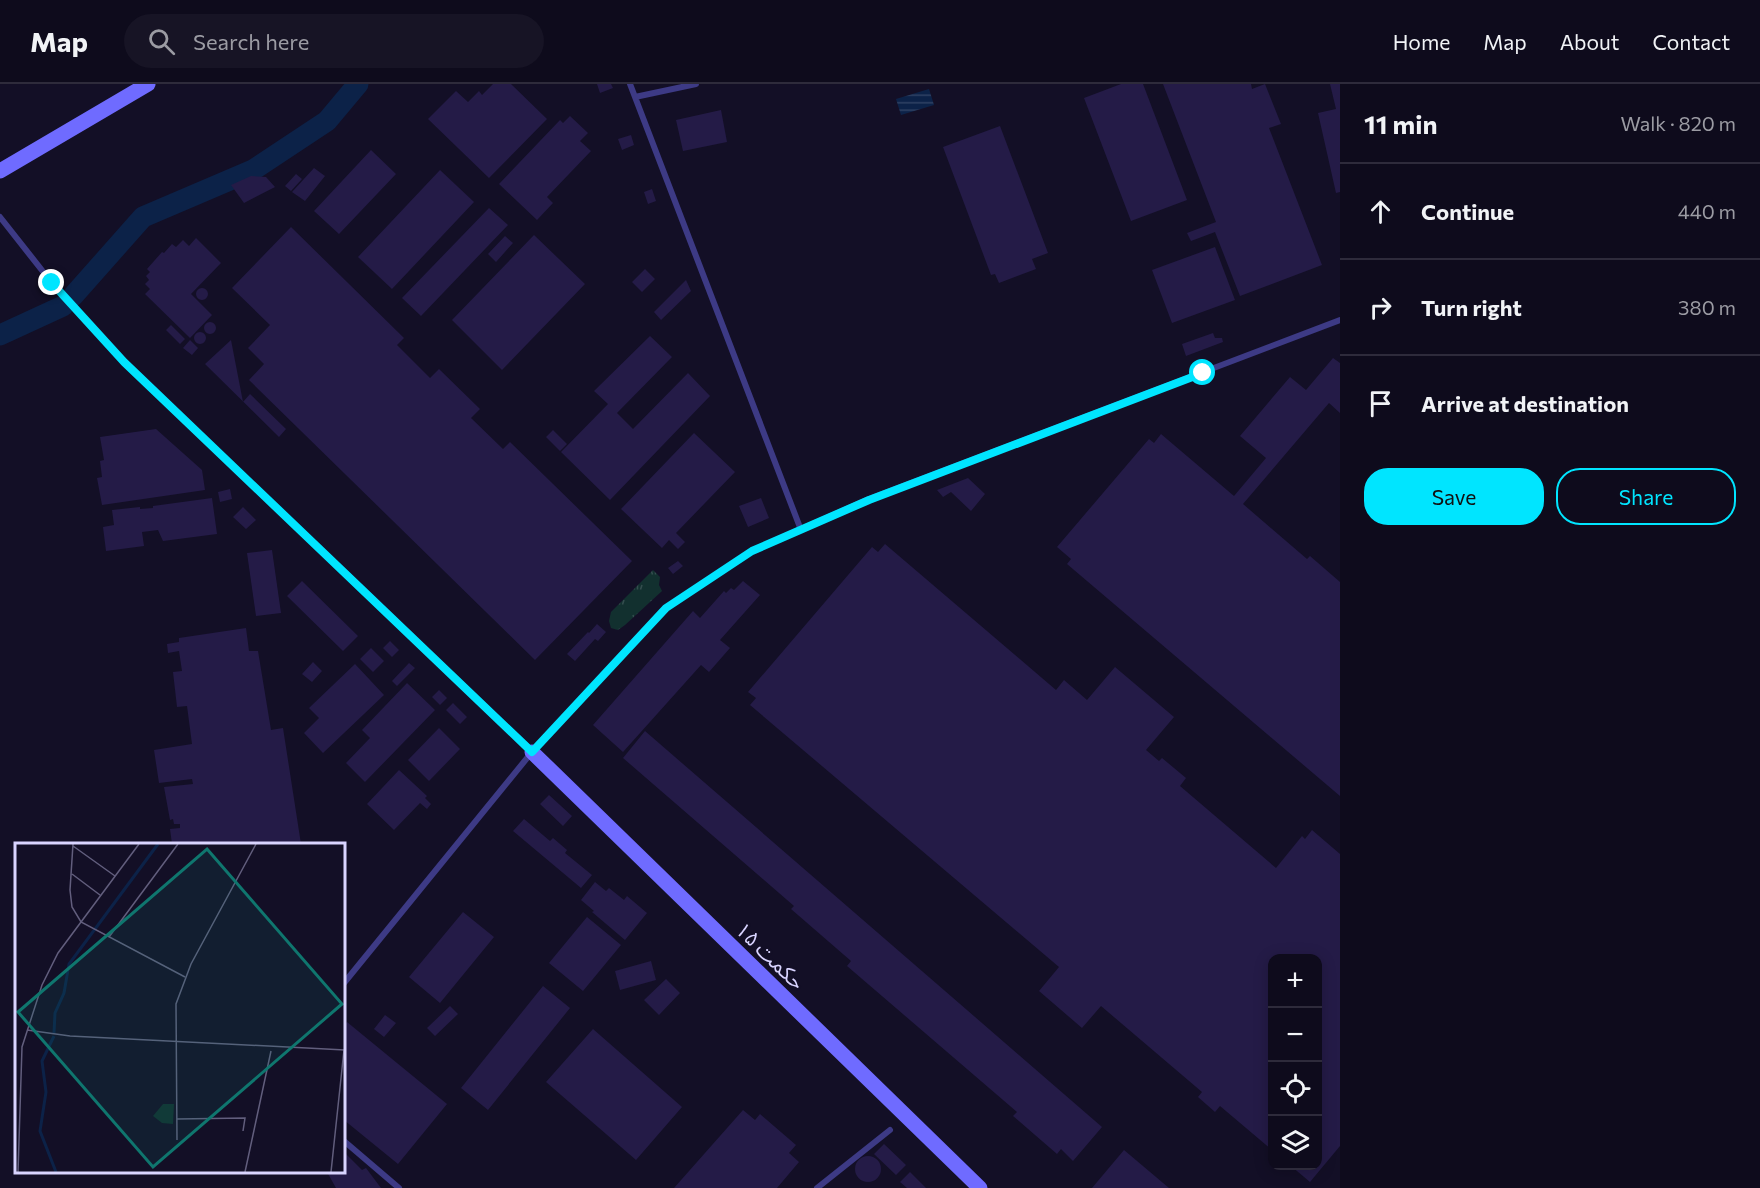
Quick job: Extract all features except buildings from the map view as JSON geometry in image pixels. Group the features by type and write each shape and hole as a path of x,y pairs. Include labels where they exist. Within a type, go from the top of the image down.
{"street":[{"path":"0,171 148,84"},
{"name":"حکمت ۱۵","path":"532,752 980,1188"}],"lane":[{"path":"630,84 801,530"},
{"path":"635,97 696,84"},
{"path":"0,217 52,283 124,362 532,752"},
{"path":"345,982 532,752 666,608 752,551 869,500 1340,321"},
{"path":"816,1188 890,1130"},
{"path":"345,1142 399,1188"}],"green space":[{"path":"653,570 660,577 659,585 662,591 625,625 618,630 611,628 609,621 611,612"}],"water":[{"path":"929,89 934,105 901,115 896,99"}],"waterway":[{"path":"73,296 143,217 253,170 327,121 358,84"},
{"path":"0,335 63,306"}],"route":[{"path":"52,283 124,362 532,752 666,608 752,551 869,500 1203,373"}]}
